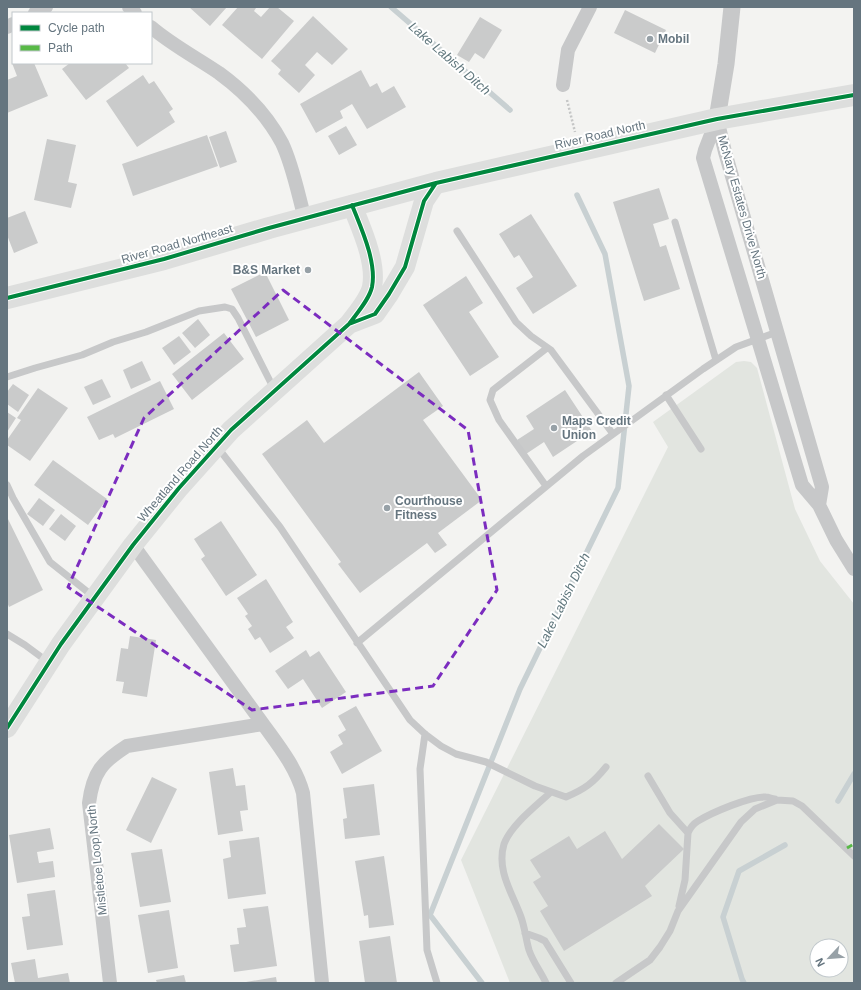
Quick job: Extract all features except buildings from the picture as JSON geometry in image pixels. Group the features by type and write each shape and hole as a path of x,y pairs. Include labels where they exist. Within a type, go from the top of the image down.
{"main road":[{"name":"River Road North","path":"352,206 436,183 717,119 854,95"},
{"path":"349,324 375,314 389,294 405,267 424,201 436,183"},
{"name":"River Road Northeast","path":"7,298 164,259 269,228 352,206"},
{"name":"Wheatland Road North","path":"7,728 48,662 133,545 179,488 232,430 349,324 363,305 372,288 373,274 364,235 352,206"}],"street":[{"path":"37,12 46,7"},
{"path":"563,85 568,50 590,7"},
{"path":"717,119 726,64 732,7"},
{"path":"152,28 220,74 260,109 272,125 286,154 305,219"},
{"name":"McNary Estates Drive North","path":"717,119 725,152 822,487 819,505"},
{"name":"McNary Estates Drive North","path":"717,119 704,150 703,158 757,338 802,484 819,505 836,540 854,569"},
{"path":"133,545 285,755 300,781 303,793 322,983"},
{"name":"Mistletoe Loop North","path":"110,983 90,803 91,787 100,767 112,756 127,746 263,724"}],"lane":[{"path":"675,222 716,360"},
{"path":"456,231 516,322 531,336 551,350 613,434"},
{"path":"7,377 82,355 113,342 146,332 199,310 225,307 232,309 238,318 275,390"},
{"path":"357,643 546,486 613,434 666,395 736,347 757,338 777,332"},
{"path":"546,486 499,420 490,400 493,390 547,348"},
{"path":"666,395 701,449"},
{"path":"217,446 280,527 410,720 425,734 441,746 456,754 486,762 520,779 566,797 581,791 595,780 606,767"},
{"path":"7,485 50,562 94,598"},
{"path":"7,634 48,662"},
{"path":"425,734 420,769 427,943 437,983"},
{"path":"648,776 670,813 688,833"},
{"path":"546,983 529,950 521,918 509,891 503,870 502,857 505,843 514,828 551,792"},
{"path":"616,983 650,960 670,932 678,911 685,880 688,833 698,821 733,805 751,799 765,797 793,802 802,806 854,856"},
{"path":"678,911 741,822 755,808 777,800"},
{"path":"525,933 545,941 571,983"}],"path":[{"path":"563,85 580,150"}],"highlighted area":[{"path":"283,290 468,430 497,590 433,686 252,710 68,587 144,418"}],"shaded area":[{"path":"736,362 751,362 757,368 795,509 820,561 854,604 854,983 510,983 461,860 668,447 653,422"}],"waterway":[{"name":"Lake Labish Ditch","path":"391,7 510,110"},
{"name":"Lake Labish Ditch","path":"482,983 430,915 520,689 618,488 629,386 605,254 577,195"},
{"path":"838,801 854,774"},
{"path":"744,983 723,917 739,871 785,845"}],"marked path":[{"path":"847,848 854,844"}],"cycle path":[{"path":"7,298 164,259 269,228 436,183 717,119 854,95"},
{"path":"349,324 375,314 389,294 405,267 424,201 436,183"},
{"path":"7,728 61,644 133,545 179,488 231,430 349,324 366,302 372,287 372,267 364,234 352,205"}],"place":[{"name":"Mobil","path":"650,39"},
{"name":"B&S Market","path":"308,270"},
{"name":"Maps Credit Union","path":"554,428"},
{"name":"Courthouse Fitness","path":"387,508"}]}
